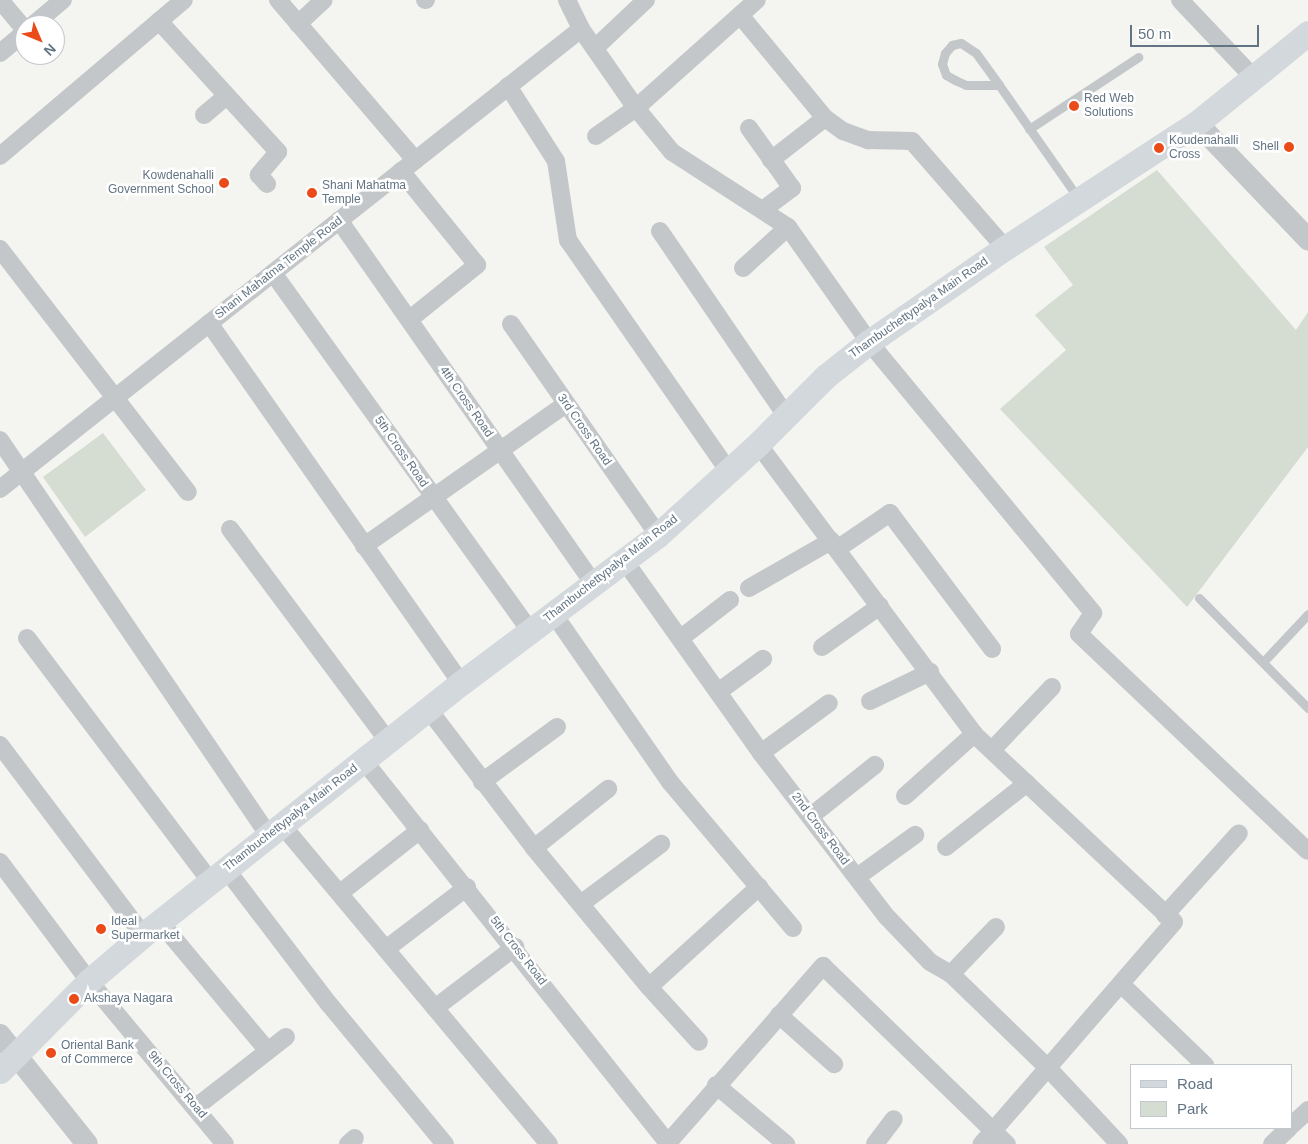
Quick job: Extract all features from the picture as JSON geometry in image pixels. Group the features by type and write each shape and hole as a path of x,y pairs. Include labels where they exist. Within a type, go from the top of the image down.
{"main road":[{"name":"Thambuchettypalya Main Road","path":"8,1063 88,981 151,929 461,684 658,535 729,472 826,376 869,342 1005,248 1197,123 1308,33"}],"street":[{"path":"0,0 15,19"},
{"path":"45,15 63,0"},
{"path":"0,156 184,0"},
{"path":"278,0 415,160"},
{"path":"298,24 324,0"},
{"path":"567,0 582,28 636,108 672,152 788,227 869,342 1093,613 1079,634 1308,851"},
{"path":"595,48 646,0"},
{"path":"596,136 636,108 757,0"},
{"path":"1180,0 1254,78"},
{"path":"740,15 826,118 843,131 868,140 912,141 1005,248"},
{"path":"159,21 278,152 259,175 267,184"},
{"name":"Shani Mahatma Temple Road","path":"0,489 582,28"},
{"path":"0,54 15,40"},
{"path":"508,86 556,161 568,240 729,472"},
{"path":"204,115 227,96"},
{"path":"771,160 826,118"},
{"path":"1197,123 1308,239"},
{"path":"749,128 792,188 763,210"},
{"path":"400,171 477,265 410,319"},
{"name":"4th Cross Road","path":"339,220 593,583"},
{"path":"743,268 788,227"},
{"path":"660,231 786,416"},
{"path":"0,250 188,492"},
{"name":"5th Cross Road","path":"273,273 530,631"},
{"path":"209,323 461,684"},
{"name":"3rd Cross Road","path":"511,324 658,535"},
{"path":"364,546 566,404"},
{"path":"0,440 24,470 275,830 340,893 549,1144"},
{"path":"758,444 930,672 974,734 1174,922 982,1144"},
{"path":"749,588 834,545 890,513 992,649"},
{"path":"230,529 388,741"},
{"name":"2nd Cross Road","path":"624,560 761,753 857,878 930,962 951,974 1048,1068 1119,1144"},
{"path":"681,638 730,600"},
{"path":"822,647 880,606"},
{"path":"553,613 670,782 793,928"},
{"path":"27,638 218,875 329,1004 445,1144"},
{"path":"718,692 763,659"},
{"path":"870,701 930,672"},
{"path":"992,750 1052,687"},
{"path":"761,753 829,703"},
{"path":"429,710 534,848 582,903 649,987 700,1042"},
{"path":"482,782 557,727"},
{"path":"905,796 974,734"},
{"path":"0,745 151,929 268,1051"},
{"name":"5th Cross Road","path":"364,761 515,947 668,1144"},
{"path":"810,816 875,765"},
{"path":"946,847 1027,783"},
{"path":"534,848 608,789"},
{"path":"340,893 420,830"},
{"path":"1165,915 1239,833"},
{"path":"857,878 915,835"},
{"path":"582,903 661,844"},
{"name":"9th Cross Road","path":"0,862 88,981 226,1144"},
{"path":"649,987 759,887"},
{"path":"386,949 467,888"},
{"path":"951,974 996,928"},
{"path":"435,1008 515,947"},
{"path":"668,1144 716,1085 823,966 995,1129 1007,1144"},
{"path":"1120,984 1204,1064"},
{"path":"779,1015 834,1064"},
{"path":"0,1035 8,1063 87,1144"},
{"path":"196,1107 286,1037"},
{"path":"716,1085 786,1144"},
{"path":"1293,1124 1308,1110"},
{"path":"875,1144 894,1119"},
{"path":"1272,1144 1288,1129"}],"lane":[{"path":"999,85 966,84 946,75 942,64 945,54 952,44 968,46 999,85 1079,200"},
{"path":"1030,129 1138,57"},
{"path":"1199,598 1308,708"},
{"path":"1263,662 1308,614"}],"green space":[{"path":"1157,170 1296,330 1308,312 1308,447 1187,607 1000,409 1066,350 1035,315 1073,285 1044,247"},
{"path":"103,433 146,490 85,537 43,477"}],"place":[{"name":"Red Web Solutions","path":"1074,106"},
{"name":"Shell","path":"1289,147"},
{"name":"Koudenahalli Cross","path":"1159,148"},
{"name":"Kowdenahalli Government School","path":"224,183"},
{"name":"Shani Mahatma Temple","path":"312,193"},
{"name":"Ideal Supermarket","path":"101,929"},
{"name":"Akshaya Nagara","path":"74,999"},
{"name":"Oriental Bank of Commerce","path":"51,1053"}]}
